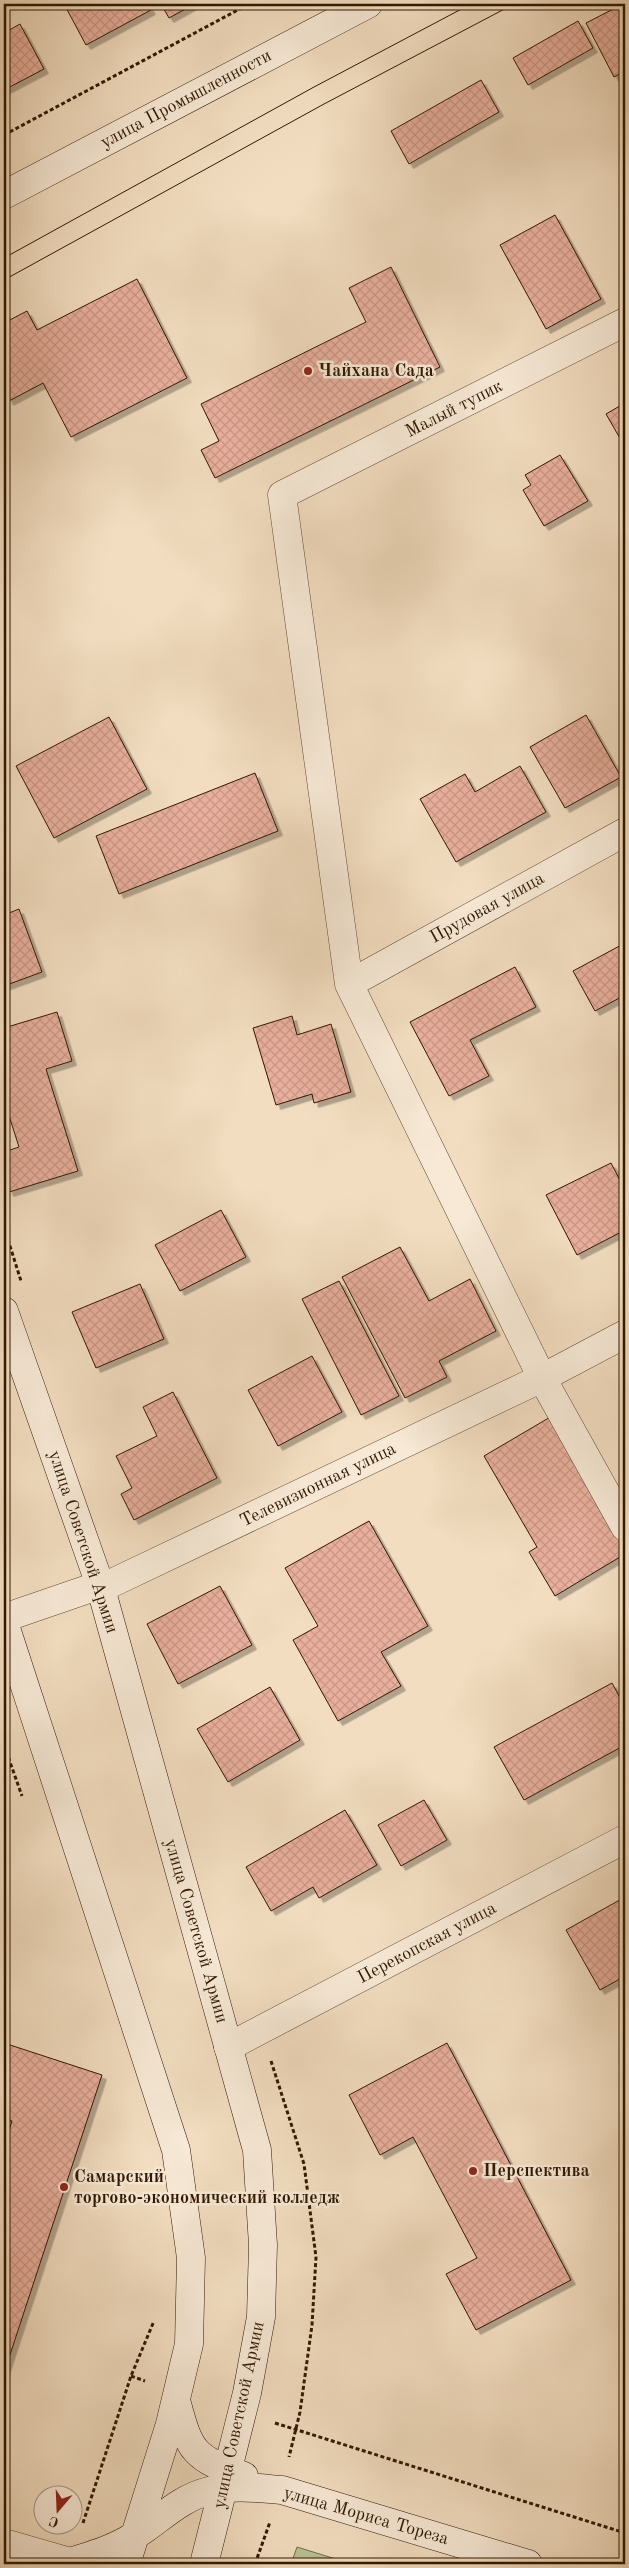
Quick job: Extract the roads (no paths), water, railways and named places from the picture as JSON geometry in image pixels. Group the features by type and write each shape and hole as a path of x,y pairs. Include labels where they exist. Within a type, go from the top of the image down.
{"main road":[{"name":"улица Промышленности","path":"4,195 368,4"},
{"name":"Малый тупик","path":"349,984 282,495 625,322"},
{"name":"Прудовая улица","path":"349,984 625,832"},
{"path":"349,984 542,1378 625,1528"},
{"name":"улица Советской Армии","path":"4,1311 100,1585 257,2150 263,2246 261,2317 242,2412 204,2564"},
{"name":"Телевизионная улица","path":"4,1618 100,1585 112,1584 542,1378 625,1334"},
{"path":"4,1622 176,2150 192,2258 189,2344 177,2396 126,2564"},
{"name":"Перекопская улица","path":"228,2047 625,1839"},
{"path":"177,2396 184,2432 193,2448 226,2479"},
{"name":"улица Мориса Тореза","path":"74,2563 110,2549 134,2536 181,2503 208,2491 226,2479 246,2487 282,2490 528,2564"},
{"path":"4,2543 74,2563"}],"tram line":[{"path":"4,258 314,87 471,4"},
{"path":"4,280 324,104 514,4"}],"place":[{"name":"Чайхана Сада","path":"308,371"},
{"name":"Перспектива","path":"473,2171"},
{"name":"Самарский торгово-экономический колледж","path":"64,2187"}]}
